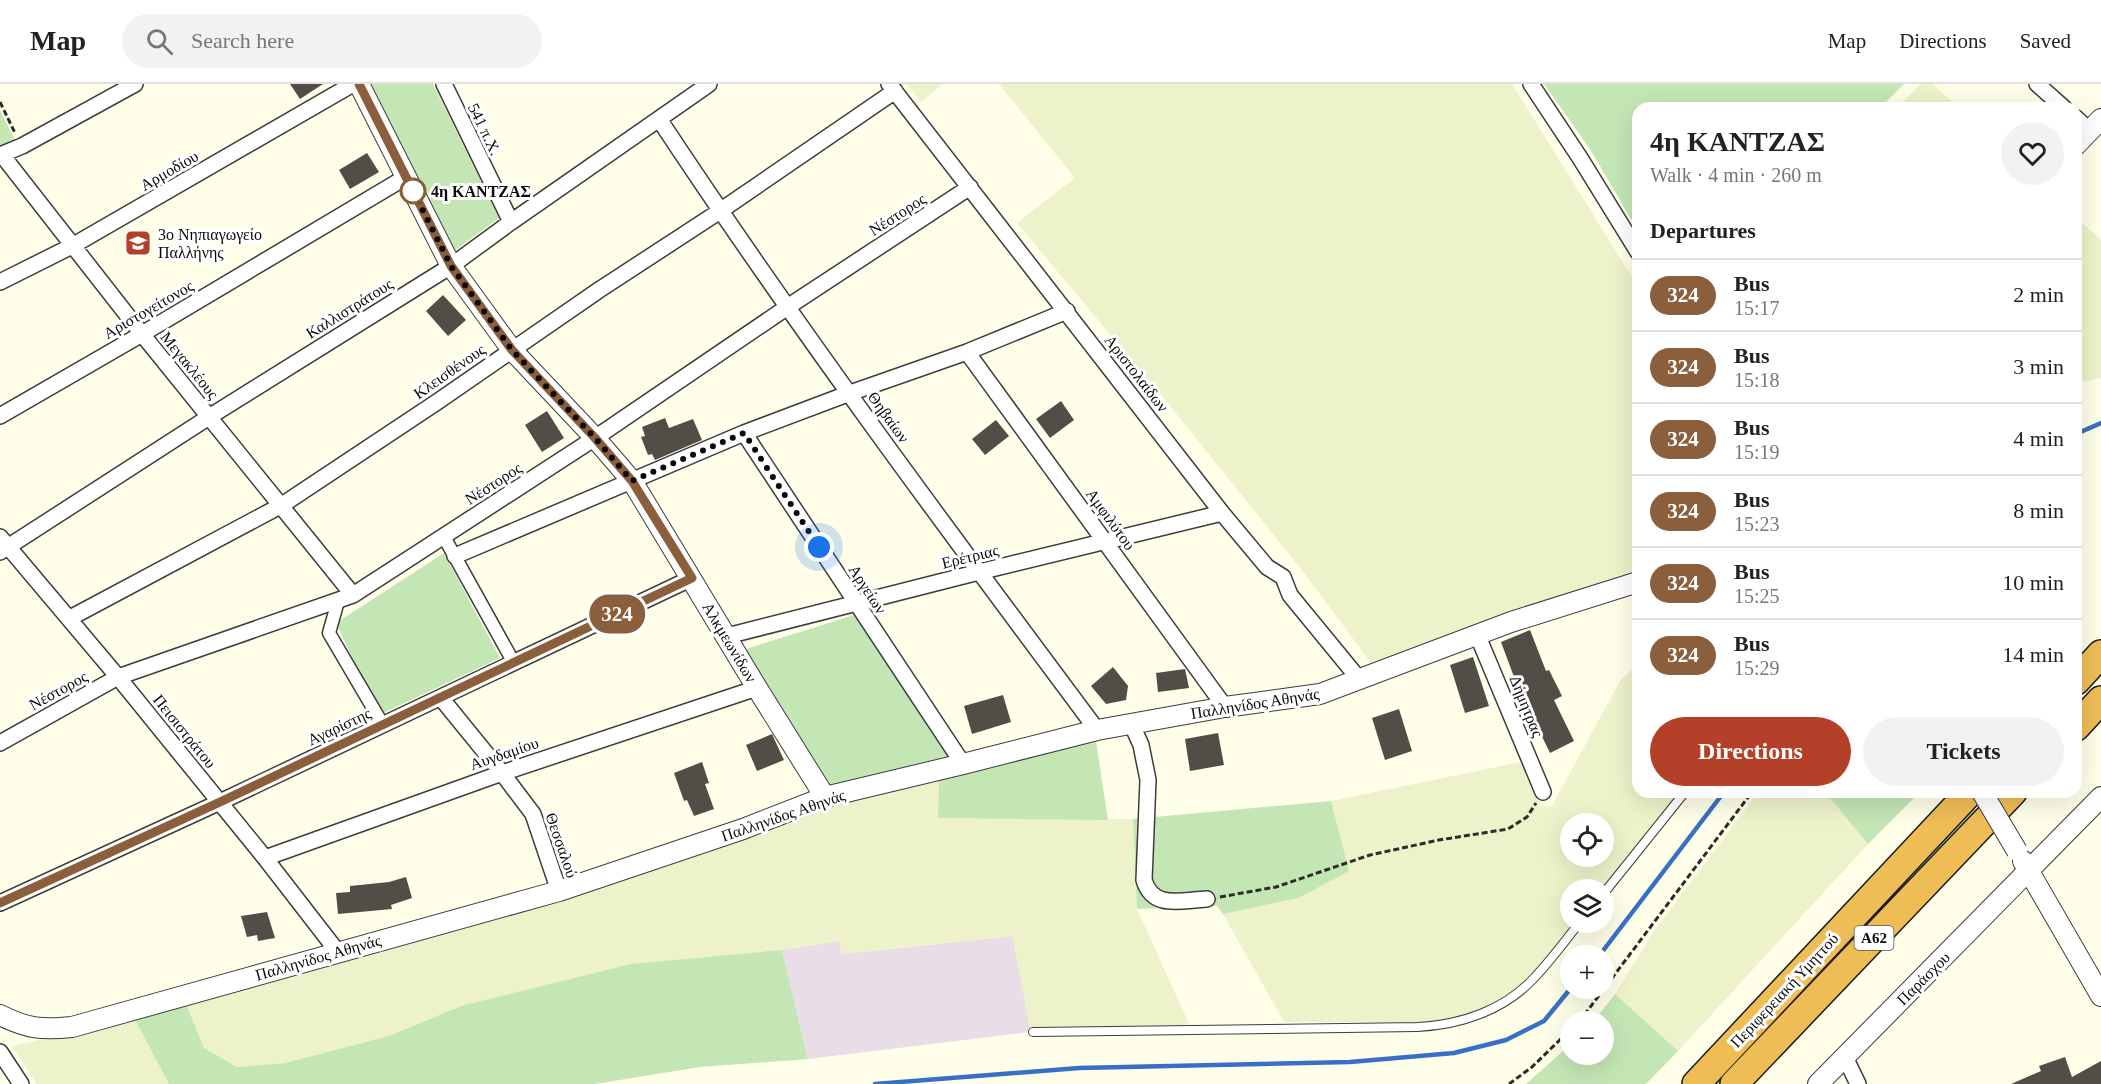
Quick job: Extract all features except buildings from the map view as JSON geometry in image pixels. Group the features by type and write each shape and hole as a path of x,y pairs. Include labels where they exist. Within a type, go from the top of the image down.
{"highway":[{"path":"2082,675 2101,654"},
{"path":"2082,720 2101,700"},
{"name":"Περιφερειακή Υμηττού","path":"1696,1084 1964,798"},
{"name":"Περιφερειακή Υμηττού","path":"1734,1084 2007,798"}],"street":[{"path":"1,155 22,146 135,84"},
{"name":"Αρμοδίου","path":"0,282 72,246 353,84"},
{"name":"Αλκμεωνίδων","path":"359,84 451,266 512,350 632,481 825,797"},
{"name":"541 π.Χ.","path":"444,84 511,222"},
{"name":"Καλλιστράτους","path":"3,545 451,266 709,84"},
{"path":"1531,84 1632,243"},
{"path":"2037,84 2057,102"},
{"name":"Αριστολαίδων","path":"892,87 1222,513 1267,567 1283,578 1290,595 1359,679"},
{"name":"Κλεισθένους","path":"70,618 282,505 720,212 892,87"},
{"name":"Θηβαίων","path":"659,119 786,308 1097,730"},
{"name":"Μεγακλέους","path":"1,155 352,595"},
{"name":"Αριστογείτονος","path":"0,416 406,177"},
{"name":"Νέστορος","path":"0,743 118,677 352,595 595,438 970,187"},
{"path":"455,556 744,433 967,352 1067,311"},
{"name":"Αμφιλύτου","path":"967,352 1225,706"},
{"name":"Αργείων","path":"744,433 963,764"},
{"name":"Ερέτριας","path":"727,636 1222,513"},
{"path":"444,537 514,663"},
{"name":"Πεισιστράτου","path":"3,545 70,618 265,858 337,951"},
{"name":"Αγαρίστης","path":"0,903 220,802 692,578"},
{"name":"Παλληνίδος Αθηνάς","path":"0,1015 21,1026 48,1029 72,1026 559,891 743,829 825,797 1097,730 1225,706 1320,694 1511,622 1632,584"},
{"path":"338,601 329,633 383,725"},
{"name":"Δήμητρας","path":"1477,634 1543,792"},
{"name":"Αυγδαμίου","path":"265,858 502,772 757,688"},
{"name":"Θεσσαλού","path":"441,698 502,772 533,814 559,891"},
{"path":"1131,723 1141,745 1148,780 1144,880 1147,892 1163,901 1207,899"},
{"name":"Παράσχου","path":"1818,1084 2101,797"},
{"path":"1986,798 2101,996"},
{"path":"0,1052 21,1084"},
{"path":"1845,1057 1858,1084"}],"lane":[{"path":"1614,881 1680,798"},
{"path":"1033,1032 1417,1027 1451,1024 1486,1012 1520,991 1535,978 1571,933"}],"path":[{"path":"0,102 22,146"},
{"path":"1207,899 1276,887 1370,855 1439,840 1508,829 1527,818 1543,792"},
{"path":"1587,1011 1747,798"},
{"path":"1509,1084 1532,1067 1560,1040"}],"shaded area":[{"path":"1013,936 1031,1032 808,1059 782,950 839,941 842,954"}],"green space":[{"path":"368,84 433,84 499,218 454,251"},
{"path":"906,84 943,84 921,102"},
{"path":"999,84 1512,84 1632,277 1632,575 1371,663 1305,574 1167,402 1017,223 1075,178"},
{"path":"1544,84 1904,84 1886,102 1632,102 1632,221 1590,149"},
{"path":"1920,84 1933,84 1952,102 1903,102"},
{"path":"0,110 15,140 0,147"},
{"path":"2082,223 2101,240 2101,378 2082,382"},
{"path":"444,553 500,658 379,715 336,623"},
{"path":"857,614 952,760 830,787 743,650"},
{"path":"1632,669 1632,798 1674,798 1611,879 1560,879 1560,933 1569,933 1531,979 1491,1005 1443,1022 1284,1022 1223,914 1299,898 1348,871 1331,801 1521,762 1541,806 1552,806 1621,679"},
{"path":"1095,735 1108,820 938,818 939,774"},
{"path":"939,774 938,818 1133,819 1137,909 1190,1026 1031,1032 1012,936 842,954 839,941 782,950 461,1006 389,1036 285,1063 237,1067 204,1048 184,999 843,798"},
{"path":"1754,798 1830,798 1868,844 1678,1051 1615,994 1654,931"},
{"path":"1830,798 1914,798 1868,844"},
{"path":"1331,801 1349,871 1299,898 1223,914 1217,906 1137,909 1133,819"},
{"path":"1973,806 1977,814 1719,1084 1707,1084"},
{"path":"782,950 808,1059 700,1067 595,1084 169,1084 133,1016 184,999 204,1048 237,1067 285,1063 389,1036 461,1006 631,964"},
{"path":"1614,995 1678,1051 1646,1084 1526,1084 1560,1054 1560,1065 1614,1065 1614,1011 1602,1011 1611,999 1614,999"},
{"path":"133,1016 169,1084 37,1084 12,1046 84,1030"}],"waterway":[{"path":"2082,431 2101,423"},
{"path":"1607,945 1719,798"},
{"path":"875,1084 1079,1068 1350,1062 1454,1053 1506,1040 1544,1021 1562,999"}],"bus line":[{"name":"324","path":"0,903 220,802 692,578 632,481 512,350 451,266 359,84"}],"place":[{"name":"4η ΚΑΝΤΖΑΣ","path":"413,191"},
{"name":"3ο Νηπιαγωγείο Παλλήνης","path":"138,243"}],"route":[{"path":"413,191 451,266 512,350 632,481 744,433 819,547"}]}
